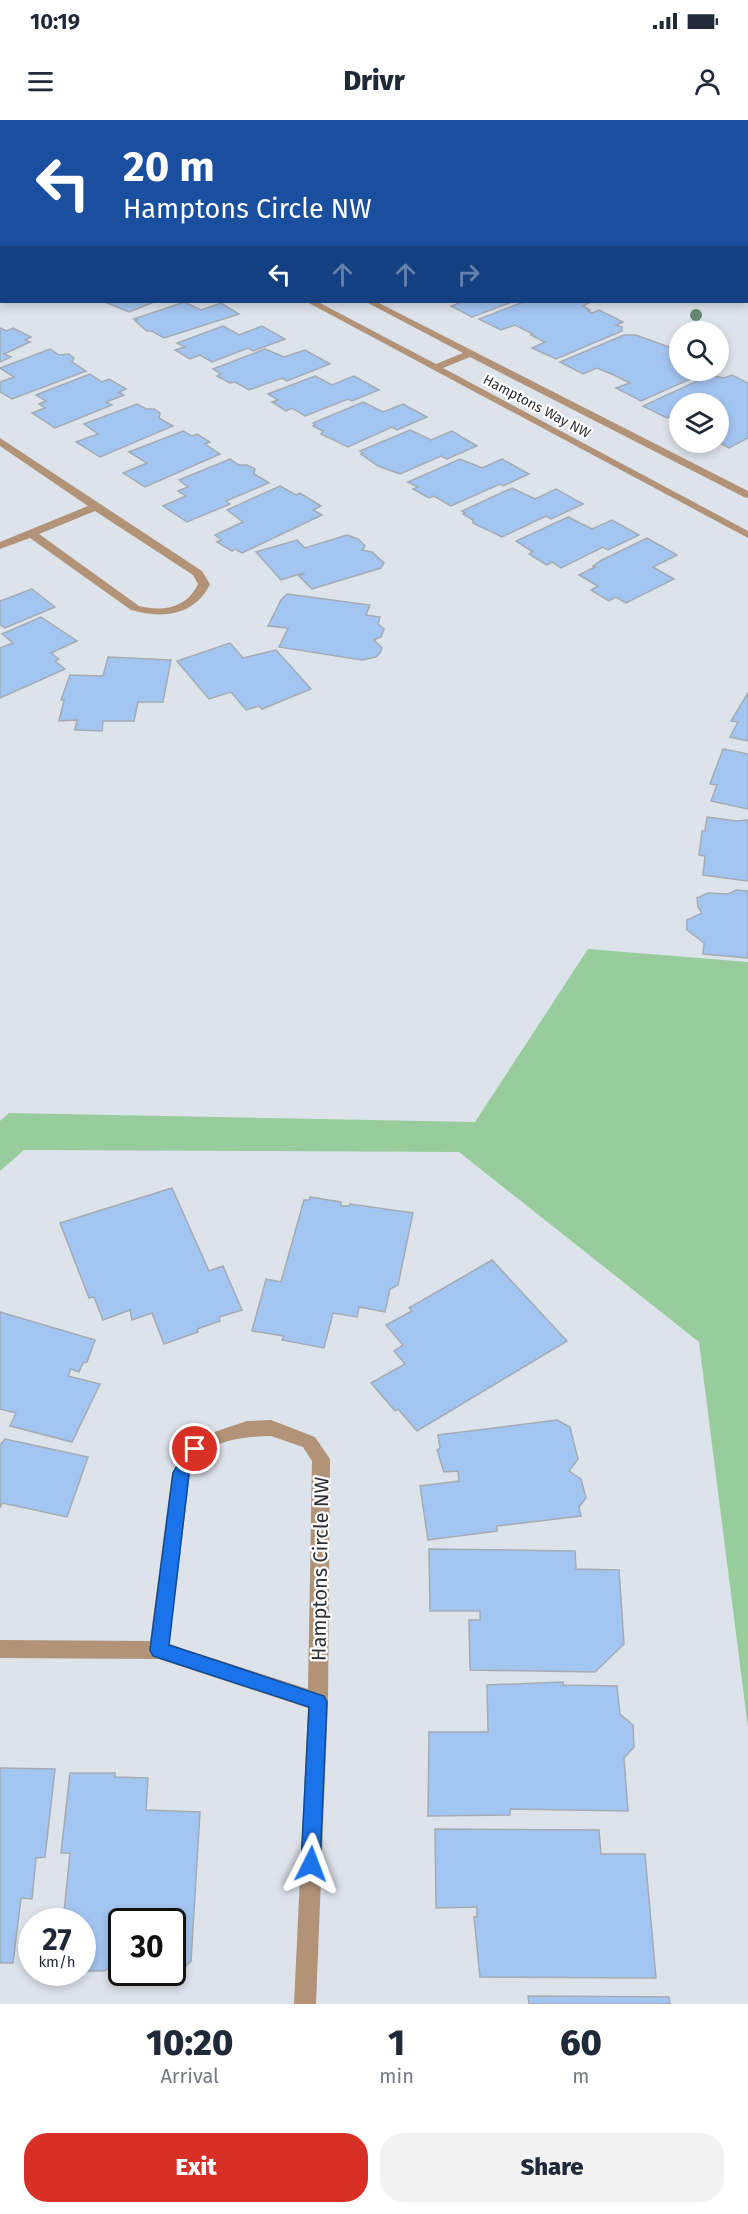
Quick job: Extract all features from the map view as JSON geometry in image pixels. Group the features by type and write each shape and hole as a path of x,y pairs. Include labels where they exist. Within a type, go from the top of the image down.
{"street":[{"name":"Hamptons Way NW","path":"314,303 748,535"},
{"name":"Hamptons Way NW","path":"373,303 748,495"},
{"path":"437,367 470,353"},
{"path":"0,441 198,573 204,584 198,597 172,611 155,613 135,608 31,533"},
{"path":"0,546 96,507"},
{"name":"Hamptons Circle NW","path":"159,1650 181,1473 195,1449 223,1436 248,1429 271,1428 309,1442 321,1459 318,1702 304,2004"},
{"path":"0,1649 159,1650 318,1702"}],"green space":[{"path":"588,949 748,962 748,1728 699,1342 459,1152 24,1150 0,1171 0,1121 9,1113 475,1122"}],"building":[{"path":"107,303 152,303 129,312"},
{"path":"181,303 201,310 221,303 239,314 164,338 152,331 147,331 134,319"},
{"path":"459,303 509,303 472,317 451,306"},
{"path":"520,303 589,303 583,306 590,310 588,311 592,313 599,310 623,322 616,325 622,327 622,331 556,359 532,348 545,342 531,335 533,334 515,325 501,330 479,319"},
{"path":"223,326 239,335 262,326 285,339 253,351 248,348 212,362 200,355 190,359 175,350 185,347 177,343"},
{"path":"0,328 7,331 13,328 31,337 25,340 30,342 4,354 11,357 0,362"},
{"path":"624,335 636,335 669,347 669,381 686,381 641,401 616,388 630,383 614,375 597,368 583,374 560,362"},
{"path":"50,349 59,355 69,354 74,358 72,362 86,371 12,399 0,392 0,382 14,377 0,368"},
{"path":"265,349 284,357 305,350 330,364 287,381 282,378 249,390 217,376 221,374 213,369"},
{"path":"90,374 102,382 109,379 126,389 119,392 124,395 106,402 112,405 55,428 32,413 45,408 39,404 46,401 36,395"},
{"path":"732,375 748,383 748,438 729,448 729,393 671,393 697,381 729,381 729,376"},
{"path":"315,376 332,385 354,376 379,390 305,416 292,408 286,411 272,402 278,400 268,394"},
{"path":"669,394 669,417 643,406"},
{"path":"363,402 383,412 403,404 427,417 397,430 392,427 348,447 321,434 323,431 313,426 315,425 313,423"},
{"path":"137,404 146,409 154,409 160,413 159,418 173,426 100,457 76,442 98,434 84,424"},
{"path":"410,430 431,440 452,431 477,446 447,459 441,456 400,474 378,466 361,454 363,453 360,451"},
{"path":"183,431 192,436 197,434 210,442 205,444 220,454 145,487 123,473 147,463 129,452"},
{"path":"230,459 239,465 247,465 255,469 254,474 269,483 226,501 230,504 187,522 163,506 186,496 178,491 188,487 179,480"},
{"path":"460,459 482,468 502,459 529,474 451,506 434,496 429,498 413,489 418,487 408,482"},
{"path":"280,486 296,495 300,493 321,506 313,510 322,515 242,553 235,549 232,551 217,542 221,540 215,535 243,522 227,510"},
{"path":"512,488 535,499 556,489 583,504 551,519 546,516 502,537 473,523 473,520 463,514 465,513 462,511"},
{"path":"568,517 592,529 612,520 639,535 608,550 603,547 561,568 552,562 547,565 529,554 533,552 516,541"},
{"path":"347,535 358,539 365,546 362,550 372,552 384,563 381,568 312,589 299,576 303,573 281,580 256,552 297,540 305,548"},
{"path":"647,538 677,555 653,567 674,579 626,603 616,597 609,601 591,590 598,586 579,575 595,567 593,566 602,560"},
{"path":"32,589 55,607 5,628 0,625 0,601"},
{"path":"287,594 370,605 366,615 380,617 378,624 384,629 381,637 374,640 382,648 380,653 376,657 362,660 279,647 288,628 268,626 281,600"},
{"path":"41,617 77,641 51,653 59,659 55,661 65,669 0,698 0,648 13,643 2,634"},
{"path":"230,643 243,658 276,650 311,689 262,709 259,706 246,710 231,692 209,699 177,661"},
{"path":"108,657 171,660 163,702 138,702 134,721 103,721 102,731 75,730 77,720 59,721 64,700 61,700 70,675 103,676"},
{"path":"748,693 748,741 730,737 738,722 731,721"},
{"path":"723,749 748,754 748,809 711,801 717,785 710,784"},
{"path":"707,817 736,821 748,820 748,881 703,875 705,856 699,855 702,831 705,831"},
{"path":"736,890 748,891 748,958 703,954 704,943 687,930 687,920 702,913 698,907 697,898 708,893 728,894"},
{"path":"172,1188 209,1271 223,1266 242,1310 219,1317 220,1321 197,1329 198,1332 164,1344 152,1313 132,1320 130,1310 103,1320 94,1297 89,1298 60,1223"},
{"path":"310,1197 341,1202 341,1206 350,1204 413,1213 398,1285 390,1289 385,1312 359,1307 357,1317 333,1313 324,1348 282,1340 284,1336 252,1331 266,1279 281,1282 304,1200 309,1200"},
{"path":"492,1260 567,1341 417,1431 398,1409 395,1411 371,1383 405,1364 394,1351 403,1345 386,1325 412,1311 409,1308"},
{"path":"0,1312 95,1340 87,1362 83,1363 79,1372 71,1369 68,1376 100,1384 72,1442 10,1426 16,1413 0,1409"},
{"path":"557,1420 570,1427 578,1459 569,1471 581,1479 586,1498 579,1507 581,1516 497,1526 497,1531 428,1540 420,1486 459,1481 458,1471 444,1472 437,1450 440,1448 438,1435"},
{"path":"5,1439 88,1457 67,1517 2,1503 0,1508 0,1445"},
{"path":"429,1549 575,1551 576,1569 619,1570 624,1644 595,1672 470,1670 469,1620 480,1620 480,1611 430,1611"},
{"path":"563,1682 563,1685 617,1686 620,1714 633,1725 634,1747 624,1758 628,1811 510,1809 510,1815 428,1816 429,1732 488,1732 487,1685"},
{"path":"0,1768 55,1769 45,1857 36,1858 32,1899 21,1898 13,1963 0,1963"},
{"path":"70,1773 115,1773 115,1777 148,1778 146,1810 200,1812 191,1961 186,1966 186,1908 108,1908 108,1968 105,1971 96,1971 96,1908 64,1908 70,1853 61,1853"},
{"path":"435,1829 599,1830 601,1854 645,1854 656,1978 480,1977 474,1917 477,1917 477,1907 436,1908"},
{"path":"528,1996 669,1997 670,2004 529,2004"}],"route":[{"path":"195,1449 181,1473 159,1650 318,1702 311,1864"}]}
